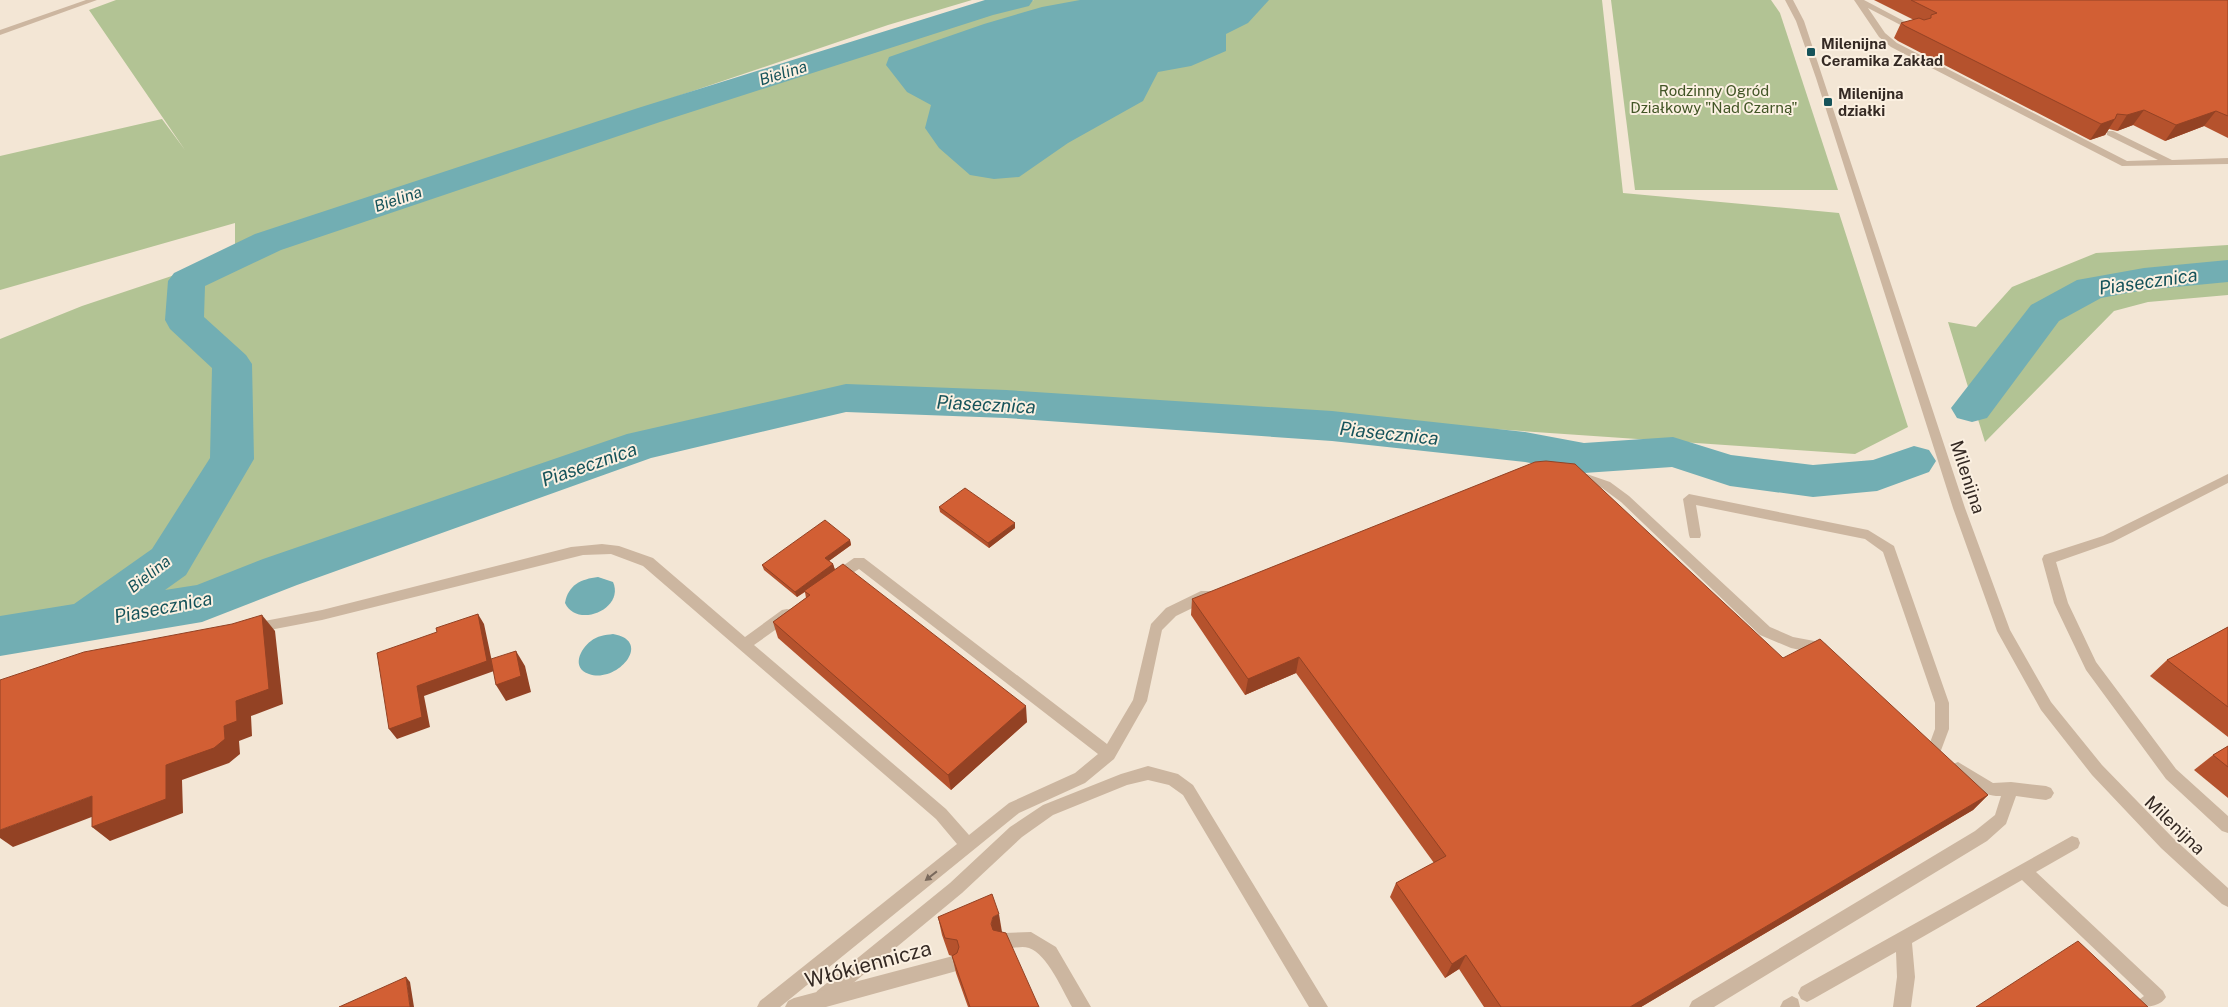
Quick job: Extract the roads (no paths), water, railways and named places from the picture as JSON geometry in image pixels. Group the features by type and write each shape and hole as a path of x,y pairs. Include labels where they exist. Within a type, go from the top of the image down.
{"street":[{"path":"0,33 93,0"},
{"name":"Milenijna","path":"1789,0 1800,21 1820,78 1959,508 2004,631 2046,706 2097,770 2167,843 2228,899"},
{"path":"1858,0 1920,31"},
{"path":"1858,0 1882,36 1894,44 2125,164 2228,162"},
{"path":"2110,133 2171,163"},
{"path":"1562,474 1580,476 1606,486 1625,499 1765,630 1791,642 1820,647 1834,659"},
{"path":"2228,478 2108,539 2050,559 2060,603 2092,666 2171,774 2228,826"},
{"path":"1695,535 1689,498 1868,535 1889,549 1942,703 1942,729 1935,748"},
{"path":"236,631 322,615 599,547 626,551 648,562 941,814 968,845"},
{"path":"821,589 859,562 1110,754"},
{"path":"766,1007 1014,808 1080,778 1110,754 1140,701 1156,628 1171,612 1189,602 1217,591"},
{"path":"744,645 798,606"},
{"path":"1920,736 1976,783 1992,790 2011,789 2046,793"},
{"path":"818,1001 984,864 1016,832 1048,810 1126,779 1148,773 1173,779 1188,790 1319,1007"},
{"path":"1698,1007 1981,836 2001,819 2011,789"},
{"path":"1807,993 2072,842"},
{"path":"2023,870 2157,996 2143,1007"},
{"path":"1902,1007 1906,977 1903,938"},
{"path":"1004,941 1031,940 1050,953 1082,1007"},
{"name":"Włókiennicza","path":"794,1007 953,964"}],"water":[{"path":"1080,0 1269,0 1248,23 1226,34 1226,51 1191,66 1158,72 1143,101 1068,143 1019,177 994,179 970,175 939,148 925,128 931,105 907,92 886,65 889,57 984,24 1042,7"},
{"path":"598,577 613,582 615,592 612,600 606,607 589,615 571,611 565,603 572,587 586,579"},
{"path":"613,634 625,638 630,645 631,652 627,660 620,668 610,673 600,675 589,674 583,671 580,667 579,658 587,644 596,638"}],"waterway":[{"name":"Bielina","path":"92,616 169,562 232,459 232,364 184,320 187,281 268,242 649,115 983,9 1019,0"},
{"name":"Piasecznica","path":"1972,408 2045,313 2090,288 2144,279 2228,271"},
{"name":"Piasecznica","path":"0,636 202,603 280,572 642,445 846,398 1006,404 1332,426 1525,447 1584,458 1673,452 1730,470 1813,481 1877,475 1914,461"}],"place":[{"name":"Milenijna Ceramika Zakład","path":"1811,52"},
{"name":"Milenijna działki","path":"1828,102"}],"park label":[{"name":"Rodzinny Ogród Działkowy \"Nad Czarną\"","path":"1714,98"}]}
